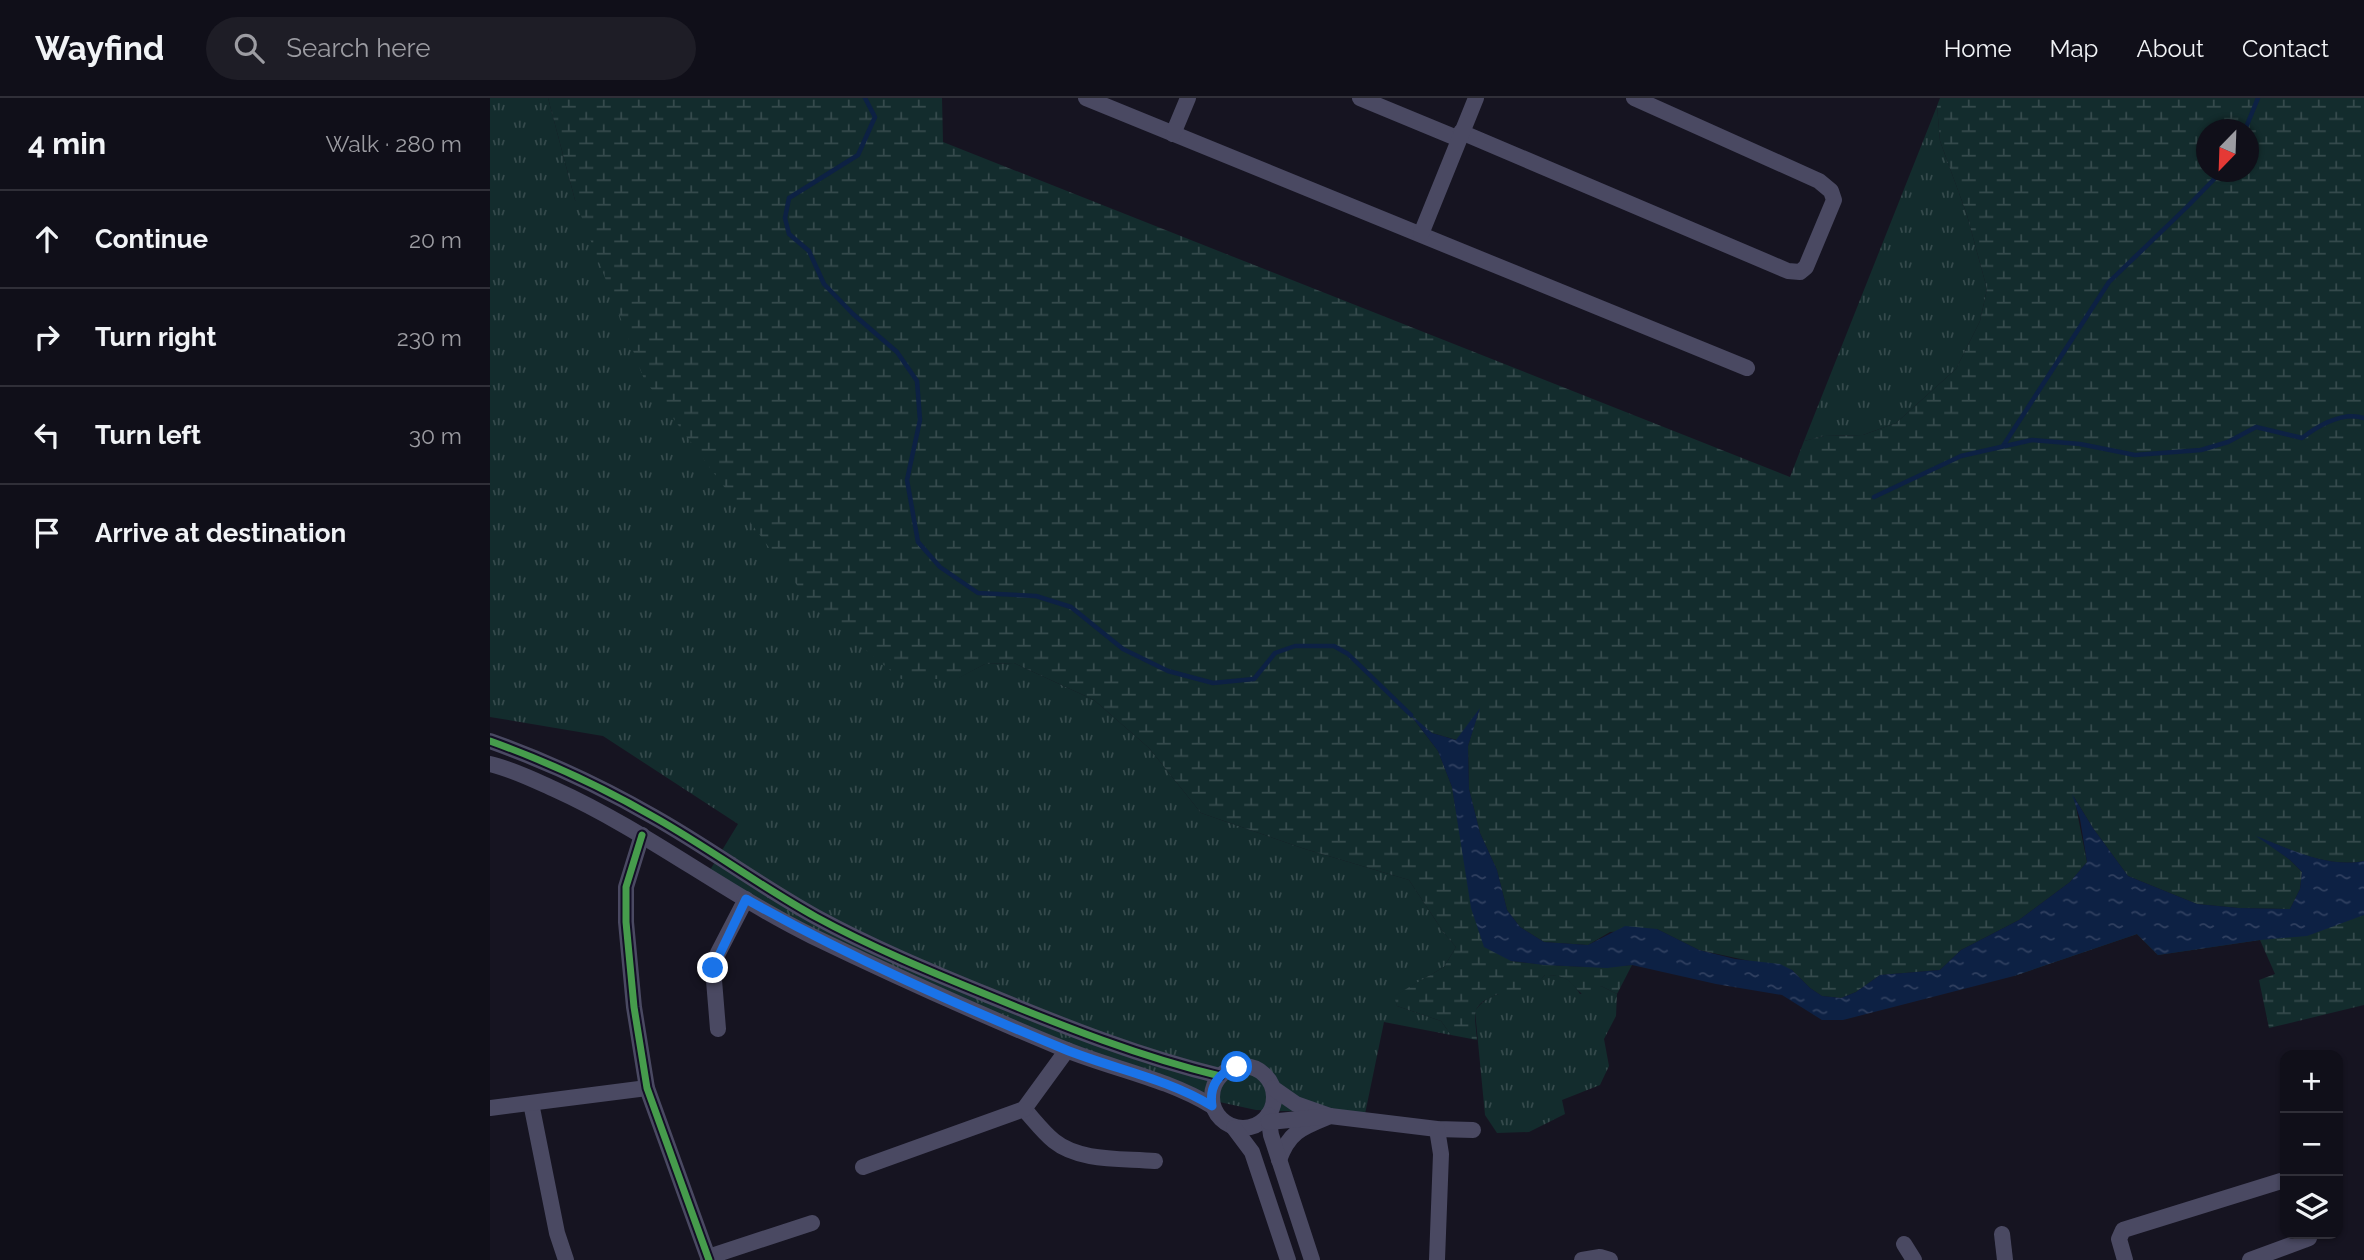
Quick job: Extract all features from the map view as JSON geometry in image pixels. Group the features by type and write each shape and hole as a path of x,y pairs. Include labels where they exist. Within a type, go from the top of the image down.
{"street":[{"path":"1086,98 1747,368"},
{"path":"1173,134 1188,98"},
{"path":"1360,98 1460,135 1788,271 1800,272 1806,267 1834,200 1831,191 1819,181 1634,98"},
{"path":"1421,234 1476,98"},
{"path":"490,741 547,763 654,817 749,878 818,918 940,976 1074,1031 1220,1076"},
{"path":"490,764 575,798 809,934 932,993 1067,1051 1186,1090 1212,1106 1223,1122 1234,1128 1252,1152 1288,1260"},
{"path":"642,835 626,887 625,922 634,1007 647,1088 708,1258 812,1223"},
{"path":"718,1029 713,968 746,899"},
{"path":"863,1167 1024,1110 1067,1051"},
{"path":"1212,1106 1213,1087 1220,1076 1237,1067 1249,1067 1261,1072 1273,1088 1296,1104 1330,1116"},
{"path":"490,1108 647,1088"},
{"path":"1273,1088 1274,1101 1269,1119 1279,1160 1312,1260"},
{"path":"531,1103 557,1233 566,1260"},
{"path":"1024,1110 1056,1142 1073,1152 1155,1161"},
{"path":"1234,1128 1253,1127 1269,1119 1330,1116 1437,1129 1473,1130"},
{"path":"1279,1160 1292,1135 1330,1116"},
{"path":"1437,1129 1441,1167 1437,1260"},
{"path":"2125,1260 2119,1239 2123,1230 2280,1181"},
{"path":"2002,1234 2005,1260"},
{"path":"2250,1260 2306,1239"},
{"path":"1904,1244 1914,1260"},
{"path":"1582,1260 1600,1257 1610,1260"}],"green space":[{"path":"490,98 548,98 575,200 956,679 985,664 1014,663 1094,700 1149,748 1201,813 1305,849 1409,880 1456,947 1444,967 1395,996 1397,1006 1441,1021 1451,1035 1384,1022 1365,1114 1256,1110 1201,1098 806,936 707,875 738,824 603,736 490,717"},
{"path":"548,98 942,98 943,142 1790,477 1804,441 1824,436 1863,435 1896,423 1956,369 1980,321 1987,289 1967,215 1940,141 1937,106 1940,98 2364,98 2364,861 2351,863 2324,860 2260,838 2302,872 2300,889 2290,909 2197,904 2128,876 2074,797 2087,862 2070,882 2019,920 1961,950 1940,970 1880,975 1856,992 1841,998 1822,996 1792,970 1699,950 1657,929 1610,932 1588,945 1544,942 1520,927 1507,910 1497,870 1480,833 1469,789 1468,746 1479,710 1457,740 1432,733 1412,717 1438,751 1452,787 1461,840 1511,961 1602,967 1632,965 1617,994 1601,986 1591,998 1563,977 1545,975 1537,984 1513,999 1498,994 1482,1002 1475,1016 1477,1040 1451,1035 1441,1021 1397,1006 1394,996 1444,967 1456,947 1409,880 1305,849 1201,813 1149,748 1094,700 1014,663 985,664 957,679 901,679 814,608 644,379 575,200"},
{"path":"1937,106 1940,141 1967,215 1987,289 1980,321 1956,369 1896,423 1863,435 1824,436 1804,441"},
{"path":"2364,915 2364,1005 2269,1028 2259,980 2275,974 2260,940 2158,955 2137,934 2014,976 2060,921 2353,918"},
{"path":"1545,975 1566,979 1580,994 1601,986 1617,994 1616,1016 1604,1039 1609,1066 1600,1085 1562,1100 1565,1114 1529,1132 1497,1133 1485,1115 1475,1011 1491,997 1528,986"}],"water":[{"path":"1480,708 1468,746 1469,789 1480,833 1497,870 1507,910 1520,927 1544,942 1588,945 1625,926 1657,929 1699,950 1735,959 1780,964 1792,970 1822,996 1841,998 1856,992 1880,975 1940,970 1961,950 2019,920 2070,882 2087,862 2080,819 2072,794 2128,876 2197,904 2290,909 2300,889 2302,872 2256,836 2323,860 2364,861 2364,915 2307,936 2158,955 2137,934 2014,976 1843,1020 1822,1020 1782,995 1716,984 1632,965 1607,968 1511,961 1484,947 1471,908 1452,787 1438,751 1409,713 1432,733 1456,740"}],"waterway":[{"path":"865,98 875,117 858,155 789,198 785,218 789,234 809,251 824,284 853,314 897,352 917,381 920,420 907,480 918,542 940,567 978,593 1036,596 1071,607 1123,649 1168,671 1213,683 1254,679 1275,653 1295,646 1334,646 1348,654 1411,715"},
{"path":"2249,119 2258,98"},
{"path":"2003,446 2109,282 2211,182"},
{"path":"1874,497 1961,456 2032,440 2080,444 2135,455 2201,450 2228,442 2256,427 2302,438 2323,424 2339,418 2364,418"}],"cycle path":[{"path":"490,741 553,766 634,806 695,841 795,905 880,949 1075,1030 1132,1051 1220,1076"},
{"path":"642,835 626,887 626,922 634,1007 647,1088 709,1260"}],"route":[{"path":"713,968 746,899 809,934 932,993 1067,1051 1186,1090 1212,1106 1216,1081 1224,1072 1237,1067"}]}
